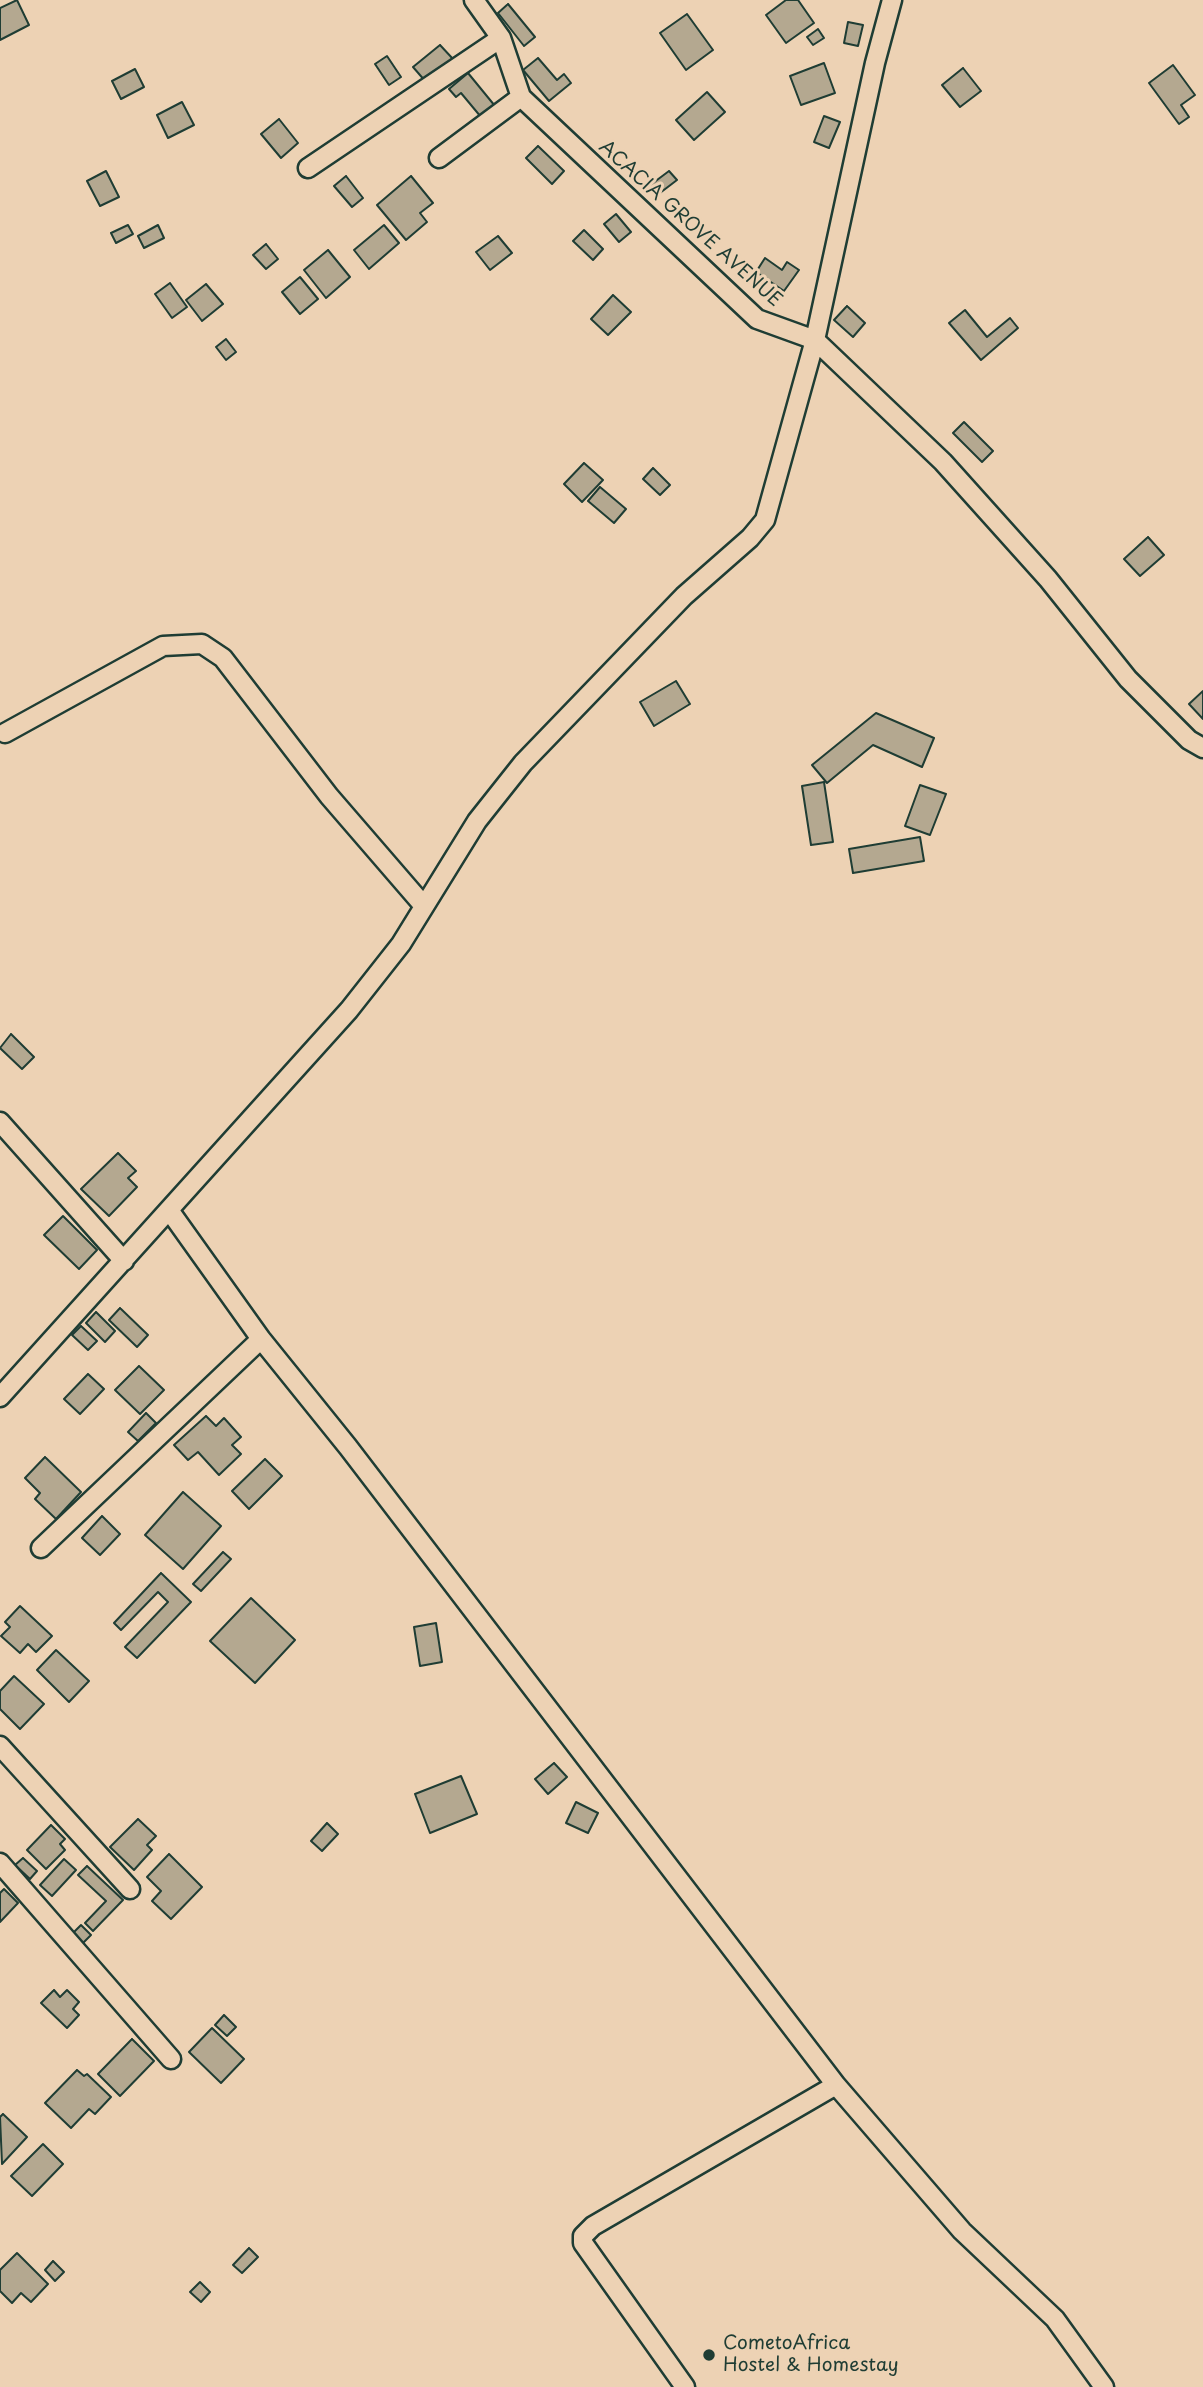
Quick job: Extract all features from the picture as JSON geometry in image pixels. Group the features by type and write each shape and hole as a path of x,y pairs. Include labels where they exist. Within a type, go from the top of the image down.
{"street":[{"name":"ACACIA GROVE AVENUE","path":"474,0 501,38 521,97 757,320 815,340 943,462 1048,579 1128,679 1189,740 1203,748"},
{"path":"0,1397 349,1010 401,944 477,821 523,763 684,596 750,538 765,520 815,340 875,63 892,0"},
{"path":"307,169 501,38"},
{"path":"439,159 521,97"},
{"path":"5,733 163,646 202,644 223,658 328,796 424,906"},
{"path":"0,1122 124,1261"},
{"path":"169,1210 261,1339 365,1469 836,2085 962,2231 1055,2319 1104,2387"},
{"path":"41,1548 261,1339"},
{"path":"0,1746 130,1889"},
{"path":"0,1863 171,2059"},
{"path":"685,2387 583,2243 583,2236 604,2218 836,2085"}],"building":[{"path":"17,0 29,25 0,40 0,8"},
{"path":"786,0 798,0 814,23 786,43 766,15"},
{"path":"508,4 535,37 524,46 498,13"},
{"path":"687,14 713,50 686,70 660,33"},
{"path":"848,22 863,25 858,46 844,43"},
{"path":"818,29 824,38 813,45 807,37"},
{"path":"440,45 453,59 426,82 413,67"},
{"path":"387,56 401,77 389,85 375,64"},
{"path":"538,58 557,80 564,74 571,83 549,101 523,70"},
{"path":"824,63 835,93 801,105 790,76"},
{"path":"1173,65 1195,95 1181,105 1189,117 1179,124 1149,83"},
{"path":"963,68 981,91 960,107 942,85"},
{"path":"135,69 144,87 121,99 112,81"},
{"path":"468,73 495,106 481,117 461,93 456,97 449,89"},
{"path":"707,92 725,112 694,140 676,120"},
{"path":"182,102 194,125 168,138 157,115"},
{"path":"824,116 840,122 829,148 814,142"},
{"path":"279,119 298,143 281,158 261,134"},
{"path":"538,146 564,171 552,184 526,158"},
{"path":"106,171 119,197 100,206 87,181"},
{"path":"669,171 677,180 656,196 649,186"},
{"path":"346,176 363,198 352,207 334,186"},
{"path":"411,176 433,203 420,213 427,222 406,240 377,205"},
{"path":"616,214 631,232 619,242 604,224"},
{"path":"128,225 133,234 116,243 111,233"},
{"path":"158,225 164,238 144,248 138,236"},
{"path":"384,225 399,243 369,269 354,250"},
{"path":"584,230 603,249 593,260 573,241"},
{"path":"498,236 512,253 490,270 476,252"},
{"path":"266,244 278,259 266,269 253,255"},
{"path":"328,250 350,277 326,298 304,270"},
{"path":"765,258 782,270 787,262 799,270 784,291 756,272"},
{"path":"300,277 318,299 300,314 282,292"},
{"path":"170,283 187,307 172,318 155,294"},
{"path":"206,284 223,304 202,321 186,300"},
{"path":"613,295 631,312 608,335 591,319"},
{"path":"847,306 865,323 853,337 834,320"},
{"path":"965,310 987,337 1010,318 1018,328 981,360 949,323"},
{"path":"226,339 236,352 226,360 216,347"},
{"path":"964,422 993,451 982,462 953,433"},
{"path":"584,463 603,480 582,502 564,484"},
{"path":"653,468 670,485 660,495 643,479"},
{"path":"600,487 626,509 614,523 588,501"},
{"path":"1148,537 1164,555 1140,576 1124,559"},
{"path":"676,681 690,704 654,726 640,702"},
{"path":"1203,691 1203,719 1189,704"},
{"path":"876,713 934,738 922,767 873,745 827,783 812,765"},
{"path":"824,782 833,842 811,845 802,786"},
{"path":"920,785 946,794 930,835 905,826"},
{"path":"920,837 924,861 853,873 849,849"},
{"path":"11,1034 34,1057 22,1069 0,1048"},
{"path":"118,1153 136,1171 128,1178 137,1187 109,1216 81,1189"},
{"path":"63,1216 97,1250 79,1269 44,1235"},
{"path":"120,1308 148,1335 137,1347 109,1320"},
{"path":"96,1312 115,1331 105,1342 86,1323"},
{"path":"81,1326 97,1341 88,1350 72,1335"},
{"path":"139,1366 164,1390 140,1414 115,1390"},
{"path":"88,1374 104,1389 80,1414 64,1399"},
{"path":"146,1413 156,1423 138,1441 128,1432"},
{"path":"206,1416 216,1426 224,1418 241,1437 232,1445 241,1454 219,1475 198,1452 188,1460 174,1445"},
{"path":"45,1457 81,1492 56,1519 35,1499 40,1493 25,1478"},
{"path":"265,1459 282,1476 249,1509 232,1491"},
{"path":"183,1492 221,1526 183,1569 145,1535"},
{"path":"102,1516 120,1534 100,1555 82,1538"},
{"path":"223,1552 231,1559 201,1591 193,1584"},
{"path":"161,1573 191,1602 137,1658 125,1647 168,1602 158,1592 121,1630 114,1623"},
{"path":"251,1598 295,1640 255,1683 210,1641"},
{"path":"20,1606 52,1636 36,1652 28,1644 20,1653 1,1636 10,1627 5,1622"},
{"path":"436,1623 442,1662 420,1666 414,1627"},
{"path":"56,1650 89,1681 69,1702 37,1670"},
{"path":"14,1676 44,1704 20,1729 0,1709 0,1691"},
{"path":"554,1763 567,1777 548,1794 535,1779"},
{"path":"461,1776 477,1814 430,1833 415,1794"},
{"path":"576,1802 598,1813 588,1833 566,1823"},
{"path":"138,1819 156,1836 147,1845 152,1850 134,1870 110,1847"},
{"path":"327,1823 338,1834 322,1851 311,1841"},
{"path":"51,1825 65,1839 60,1844 65,1850 46,1869 27,1850"},
{"path":"169,1854 202,1887 171,1919 152,1901 161,1891 147,1877"},
{"path":"23,1858 37,1871 30,1879 15,1865"},
{"path":"64,1859 76,1870 52,1896 40,1885"},
{"path":"87,1866 123,1900 93,1931 85,1923 106,1901 78,1875"},
{"path":"4,1889 18,1903 0,1922 0,1893"},
{"path":"81,1925 91,1935 82,1944 72,1934"},
{"path":"54,1990 60,1997 67,1990 79,2002 73,2009 79,2015 67,2028 41,2003"},
{"path":"224,2015 236,2027 227,2036 215,2025"},
{"path":"212,2028 244,2059 221,2083 189,2052"},
{"path":"132,2039 154,2061 120,2096 98,2074"},
{"path":"77,2070 84,2076 87,2074 111,2097 95,2114 89,2109 71,2128 45,2103"},
{"path":"3,2114 27,2137 2,2164 0,2117"},
{"path":"43,2144 63,2164 32,2196 11,2176"},
{"path":"249,2248 258,2257 242,2273 233,2265"},
{"path":"17,2253 48,2284 31,2302 21,2293 12,2303 0,2291 0,2270"},
{"path":"53,2261 64,2272 55,2281 45,2270"},
{"path":"200,2282 210,2292 201,2302 190,2292"}],"place":[{"name":"CometoAfrica Hostel & Homestay","path":"709,2355"}]}
